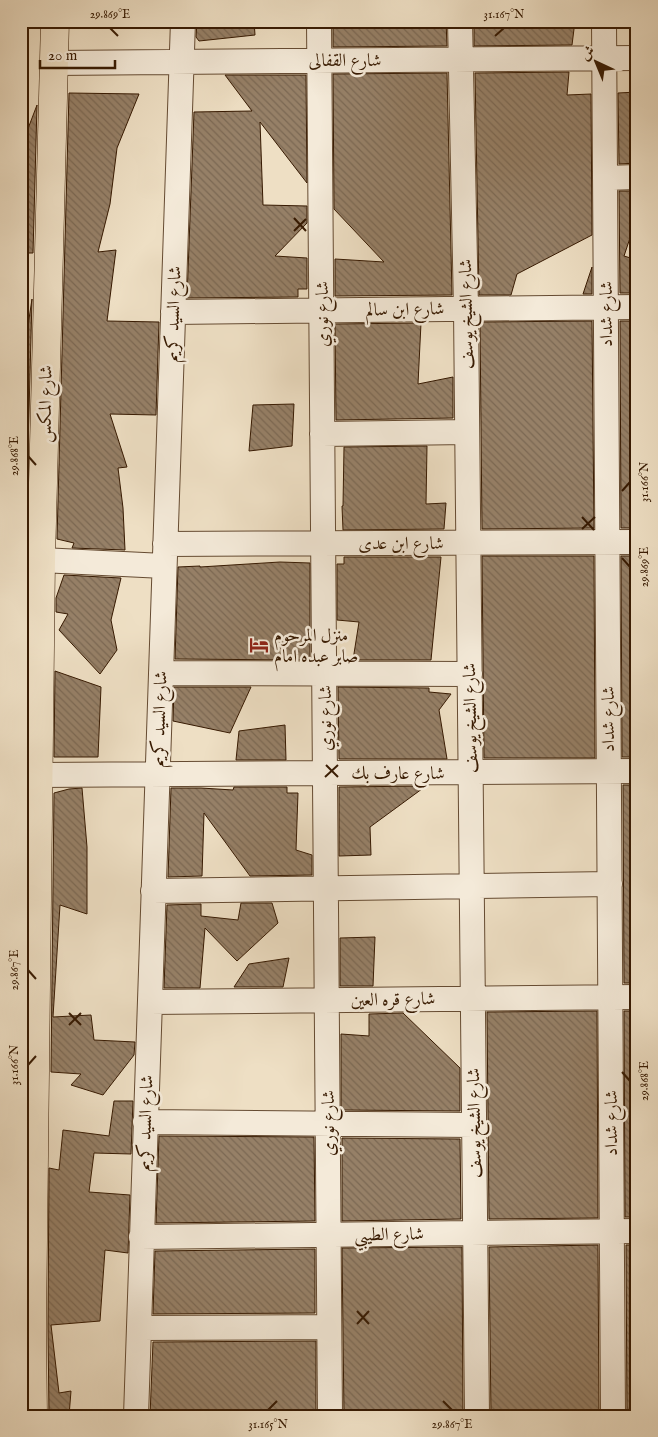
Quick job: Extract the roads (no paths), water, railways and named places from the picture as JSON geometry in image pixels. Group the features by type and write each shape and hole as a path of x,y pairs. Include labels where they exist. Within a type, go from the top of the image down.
{"main road":[{"name":"شارع المكس","path":"33,1416 32,1299 41,560 55,21"}],"street":[{"name":"شارع السيد كريم","path":"136,1416 183,21"},
{"name":"شارع نوري","path":"319,21 330,1416"},
{"name":"شارع الشيخ يوسف","path":"460,21 466,309 477,1416"},
{"name":"شارع شداد","path":"604,21 613,1416"},
{"name":"شارع القفالى","path":"54,63 637,58"},
{"path":"605,178 637,177"},
{"name":"شارع ابن سالم","path":"173,312 637,306"},
{"path":"322,434 467,432"},
{"name":"شارع ابن عدى","path":"41,560 165,555 324,544 637,542"},
{"path":"161,673 470,674"},
{"name":"شارع عارف بك","path":"39,775 637,772"},
{"path":"153,892 610,884"},
{"name":"شارع قره العين","path":"150,1002 637,997"},
{"path":"145,1122 474,1125"},
{"name":"شارع الطيبي","path":"142,1237 637,1231"},
{"path":"139,1328 329,1327"}],"place":[{"name":"منزل المرحوم صابر عبده امام","path":"259,645"}]}
